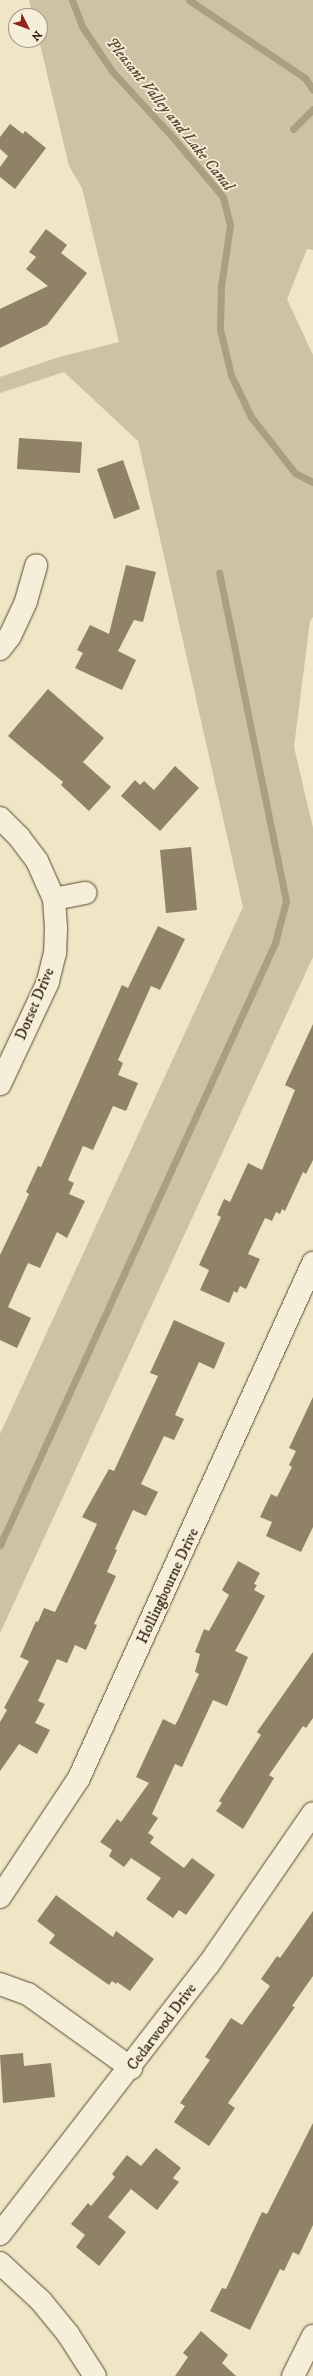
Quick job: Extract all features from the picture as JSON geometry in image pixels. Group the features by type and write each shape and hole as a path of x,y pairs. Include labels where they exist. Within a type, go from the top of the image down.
{"street":[{"path":"0,649 10,636 26,601 36,565"},
{"name":"Dorset Drive","path":"0,818 19,837 37,861 54,899 55,952 48,982 0,1084"},
{"path":"54,899 85,893"},
{"name":"Hollingbourne Drive","path":"0,1897 79,1778 313,1263"},
{"name":"Cedarwood Drive","path":"0,2234 131,2068 209,1964 312,1817"},
{"path":"0,1984 28,1994 131,2068"},
{"path":"0,2263 54,2317 95,2376"},
{"path":"293,2376 313,2336"}],"shaded area":[{"path":"29,0 313,0 313,250 307,249 287,299 313,355 313,617 310,621 294,747 313,828 313,957 0,1633 0,1434 243,907 138,441 64,372 0,393 0,377 59,357 119,342 82,188 69,166 41,48 48,48 48,8 31,8"}],"building":[{"path":"10,124 23,134 25,131 46,148 15,189 0,177 0,167 8,156 0,149 0,137"},
{"path":"46,229 67,245 61,253 87,273 47,325 0,348 0,309 48,286 26,269 36,257 29,252"},
{"path":"19,438 82,442 80,473 17,469"},
{"path":"123,460 140,509 114,519 97,469"},
{"path":"126,565 156,572 143,622 134,620 118,651 136,660 122,690 75,668 83,653 77,650 90,625 109,634"},
{"path":"48,689 104,738 83,762 111,787 89,811 61,785 63,782 8,736"},
{"path":"175,766 199,788 160,831 121,796 135,780 140,785 144,781 154,790"},
{"path":"191,847 197,910 166,913 160,850"},
{"path":"158,926 185,939 160,990 151,986 118,1060 123,1063 118,1075 138,1083 126,1111 113,1106 93,1150 83,1146 68,1180 74,1183 69,1194 85,1201 67,1238 57,1232 40,1268 28,1263 8,1307 31,1318 17,1348 0,1340 0,1255 29,1194 26,1192 38,1166 41,1167 122,985 128,988"},
{"path":"313,1024 313,1160 306,1174 303,1172 285,1211 282,1209 280,1214 276,1212 272,1221 265,1218 248,1254 260,1259 246,1289 240,1286 237,1293 234,1291 229,1303 200,1290 209,1270 199,1265 221,1217 217,1215 224,1199 230,1202 248,1163 262,1170 295,1090 285,1085"},
{"path":"174,1320 225,1343 214,1369 199,1362 175,1415 184,1419 174,1440 164,1436 141,1484 158,1492 146,1516 133,1510 115,1549 117,1550 107,1572 116,1576 94,1624 97,1625 86,1650 75,1645 67,1663 57,1659 38,1701 45,1704 35,1723 50,1730 37,1754 19,1744 0,1771 0,1722 7,1710 4,1708 29,1661 20,1657 36,1621 38,1622 44,1608 55,1612 97,1524 82,1517 109,1469 114,1471 158,1376 150,1373"},
{"path":"313,1397 313,1527 301,1552 266,1536 272,1522 260,1517 271,1494 277,1497 292,1467 289,1465 296,1451 289,1448"},
{"path":"238,1561 260,1573 254,1584 257,1585 254,1590 265,1596 235,1651 248,1657 227,1706 213,1700 182,1767 175,1764 152,1814 158,1818 148,1833 154,1837 150,1843 184,1868 192,1858 215,1875 186,1915 179,1910 173,1918 146,1899 161,1878 131,1858 124,1867 109,1856 112,1850 100,1842 117,1819 121,1822 149,1783 136,1777 163,1719 175,1725 178,1720 199,1674 195,1672 200,1654 195,1652 204,1629 209,1631 229,1595 222,1590"},
{"path":"313,1652 313,1718 306,1728 303,1726 269,1775 274,1778 243,1829 216,1811 222,1803 219,1801 261,1735 257,1732"},
{"path":"56,1895 113,1937 116,1931 154,1959 130,1991 117,1982 116,1984 112,1981 109,1985 49,1943 55,1935 37,1921"},
{"path":"313,1911 313,1976 292,2006 295,2007 228,2103 235,2108 209,2146 174,2122 185,2106 180,2103 210,2060 205,2057 231,2018 242,2025 270,1986 261,1979 277,1956 280,1958"},
{"path":"23,2053 24,2066 51,2063 55,2097 3,2103 0,2055"},
{"path":"313,2123 313,2225 299,2255 293,2252 284,2271 280,2269 250,2330 210,2311 222,2288 226,2289 262,2212 267,2214"},
{"path":"156,2148 181,2168 173,2178 179,2182 157,2210 131,2189 108,2217 126,2232 99,2266 76,2247 85,2235 71,2224 88,2203 91,2206 115,2177 112,2174 127,2155 141,2166"},
{"path":"201,2331 228,2355 222,2363 236,2376 175,2376 188,2357 183,2353"}],"waterway":[{"name":"Pleasant Valley and Lake Canal","path":"72,0 83,28 112,71 170,134 223,197 230,225 221,287 220,329 231,375 251,417 295,473 313,482"},
{"path":"189,0 305,78 313,90"},
{"path":"293,129 313,109"},
{"path":"0,1545 275,943 286,901 219,573"}]}
